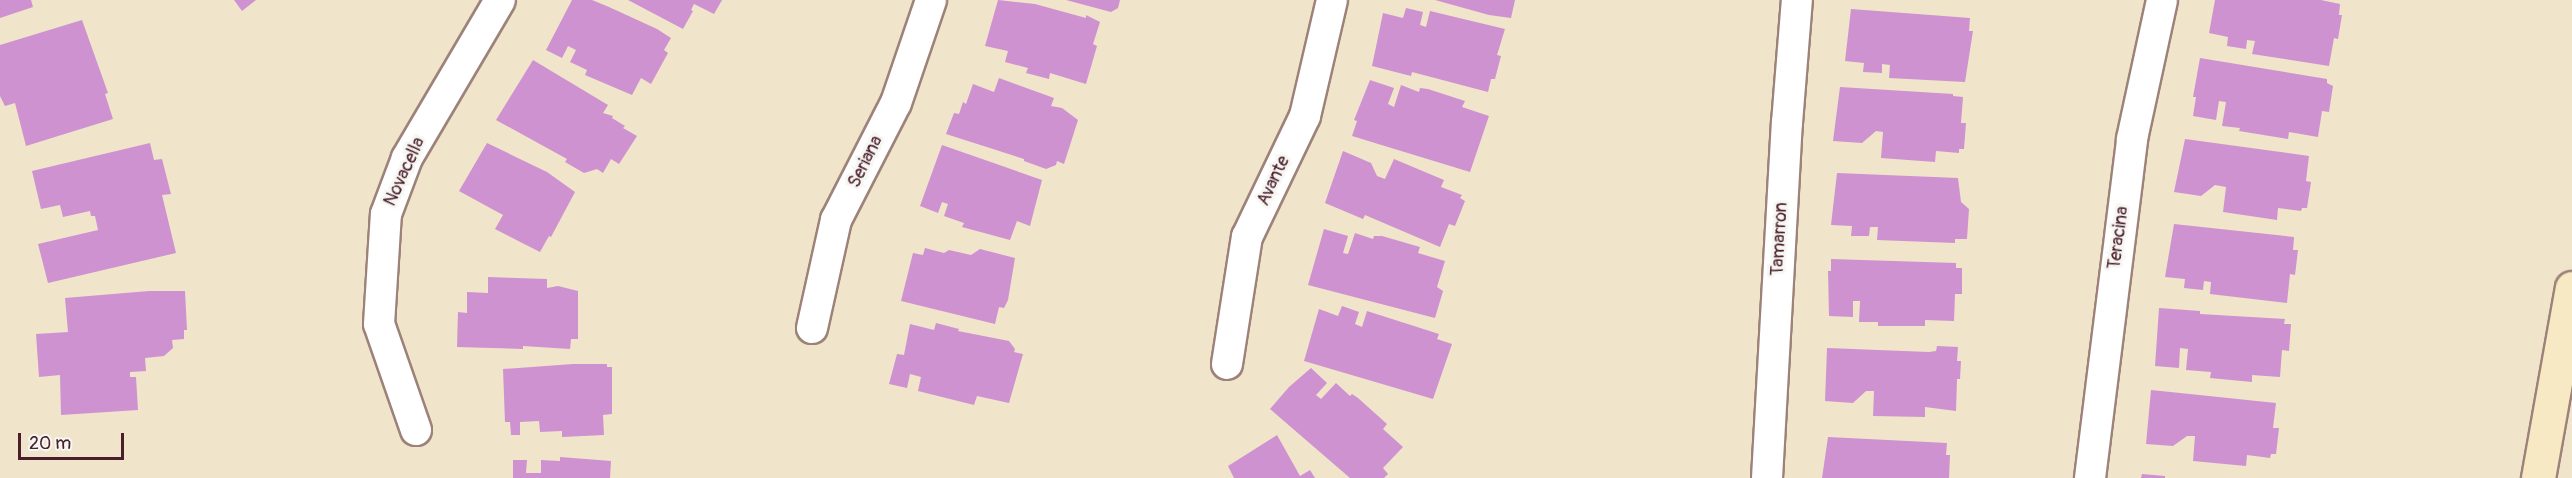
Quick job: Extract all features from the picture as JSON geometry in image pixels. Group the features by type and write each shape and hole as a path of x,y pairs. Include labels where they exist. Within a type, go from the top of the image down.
{"main road":[{"path":"2538,478 2572,288"}],"street":[{"name":"Novacella","path":"416,430 379,324 386,214 407,158 500,0"},
{"name":"Seriana","path":"812,328 836,220 896,103 932,0"},
{"name":"Avante","path":"1227,364 1247,237 1305,116 1332,0"},
{"name":"Tamarron","path":"1767,478 1786,123 1797,0"},
{"name":"Teracina","path":"2090,478 2132,139 2162,0"}],"building":[{"path":"0,0 31,0 33,7 0,18"},
{"path":"234,0 256,0 242,11"},
{"path":"572,0 592,0 657,29 671,38 664,50 668,53 651,84 641,78 632,95 585,75 587,70 570,62 576,50 568,46 562,58 546,50"},
{"path":"628,0 722,0 714,14 694,4 691,10 693,11 683,29"},
{"path":"998,0 1035,4 1086,18 1086,15 1100,22 1093,44 1097,46 1086,84 1050,73 1049,79 1026,73 1028,68 1005,62 1008,51 985,46"},
{"path":"1066,0 1120,0 1118,8 1111,12"},
{"path":"1435,0 1515,0 1511,18 1489,15"},
{"path":"2215,0 2321,0 2340,4 2339,15 2342,15 2338,39 2334,38 2329,66 2252,54 2255,41 2247,40 2246,49 2227,46 2228,37 2209,33"},
{"path":"1406,8 1423,12 1420,25 1426,27 1430,11 1505,29 1497,55 1501,56 1495,79 1491,79 1488,92 1412,72 1411,76 1372,66 1383,13 1403,18"},
{"path":"1851,9 1970,18 1969,31 1973,31 1965,82 1889,78 1890,65 1882,64 1882,73 1863,72 1864,63 1845,61"},
{"path":"82,20 108,93 105,94 113,119 26,146 15,103 5,106 0,96 0,45"},
{"path":"2200,58 2327,79 2327,83 2333,86 2329,112 2322,111 2318,137 2289,132 2288,139 2222,126 2226,102 2219,101 2216,120 2193,116 2196,97 2193,97"},
{"path":"533,60 608,105 603,113 613,116 612,118 625,126 623,128 637,136 619,164 611,159 603,173 597,169 584,173 565,162 567,159 496,120"},
{"path":"999,78 1054,98 1051,106 1062,108 1078,120 1064,164 1057,161 1056,165 1046,169 1024,161 1024,159 946,134 954,113 959,114 963,102 966,104 973,84 994,92"},
{"path":"1370,80 1394,88 1388,104 1394,107 1401,85 1419,92 1420,88 1428,89 1465,101 1462,107 1489,116 1470,172 1352,136 1357,121 1354,120"},
{"path":"1840,87 1953,94 1953,96 1963,97 1961,123 1966,123 1964,149 1959,149 1959,153 1936,151 1935,162 1881,158 1883,132 1876,131 1862,143 1833,141"},
{"path":"2185,139 2309,156 2306,181 2311,182 2307,208 2302,208 2301,211 2278,208 2277,220 2223,212 2226,187 2215,185 2201,196 2174,192"},
{"path":"150,143 154,160 162,159 171,194 162,195 176,253 48,283 38,244 98,230 95,216 91,216 90,211 63,217 60,205 41,209 32,171"},
{"path":"487,143 547,172 575,192 551,237 549,236 540,252 495,229 503,215 459,191"},
{"path":"942,145 1042,180 1030,226 1017,221 1010,240 962,227 964,223 944,216 948,204 942,202 938,213 920,206"},
{"path":"1343,151 1371,163 1377,176 1385,179 1394,159 1444,180 1441,187 1462,195 1460,198 1465,201 1455,226 1449,224 1440,247 1365,215 1363,219 1325,203"},
{"path":"1837,173 1958,178 1961,202 1969,209 1967,239 1955,239 1955,243 1877,240 1878,227 1870,227 1869,236 1851,236 1852,226 1831,225"},
{"path":"2174,224 2294,237 2293,250 2298,250 2295,275 2290,274 2287,303 2210,294 2211,282 2204,281 2203,290 2184,288 2185,279 2165,277"},
{"path":"1324,229 1348,236 1343,253 1348,254 1355,233 1373,239 1374,236 1382,236 1420,247 1418,253 1445,261 1437,287 1443,291 1435,318 1308,285"},
{"path":"925,248 944,253 949,250 971,255 980,249 1015,258 1008,300 1004,308 999,307 995,324 901,301 913,253 923,255"},
{"path":"1831,259 1956,263 1956,268 1962,268 1962,294 1955,294 1954,321 1925,320 1925,326 1878,326 1878,322 1859,322 1860,301 1853,301 1853,317 1829,316 1828,271 1831,271"},
{"path":"488,277 547,279 547,288 558,286 578,291 578,339 571,339 570,349 523,346 523,349 457,347 458,312 467,313 467,292 488,293"},
{"path":"149,291 185,291 187,330 184,330 184,339 172,340 173,348 164,356 145,358 146,371 130,372 130,377 136,377 138,410 61,415 60,375 39,377 36,334 68,332 65,298"},
{"path":"1342,306 1359,312 1355,324 1362,327 1367,311 1439,334 1437,339 1452,344 1433,399 1304,361 1319,309 1338,316"},
{"path":"2159,308 2200,311 2200,314 2285,319 2284,324 2291,324 2289,351 2282,350 2280,377 2252,375 2252,382 2210,378 2211,372 2186,370 2188,349 2180,348 2179,368 2155,366"},
{"path":"936,323 959,329 958,331 1009,341 1015,349 1014,352 1023,354 1009,403 977,396 974,405 918,391 921,377 910,374 907,388 889,384 897,354 904,355 910,324 934,330"},
{"path":"1937,346 1958,347 1957,361 1961,361 1960,379 1957,379 1956,411 1925,407 1925,417 1873,416 1874,391 1866,391 1853,403 1825,401 1827,348 1929,352 1936,351"},
{"path":"607,364 607,367 612,367 612,414 603,415 604,435 562,437 562,431 540,432 539,421 520,422 520,435 511,435 510,422 505,422 503,369"},
{"path":"1311,368 1327,383 1316,395 1321,399 1336,383 1350,396 1352,394 1358,398 1387,424 1383,429 1403,447 1383,468 1388,474 1384,478 1350,478 1270,409 1289,387"},
{"path":"2151,390 2276,403 2273,428 2279,428 2276,454 2271,454 2270,458 2247,455 2246,466 2193,461 2195,436 2187,436 2173,446 2146,444"},
{"path":"1277,435 1300,476 1310,470 1315,478 1234,478 1228,466"},
{"path":"1828,437 1947,443 1946,455 1950,455 1949,478 1822,478"},
{"path":"560,457 611,461 610,478 513,478 513,460 527,460 526,473 541,473 541,460 560,461"},
{"path":"2142,474 2165,476 2165,478 2141,478"}]}
